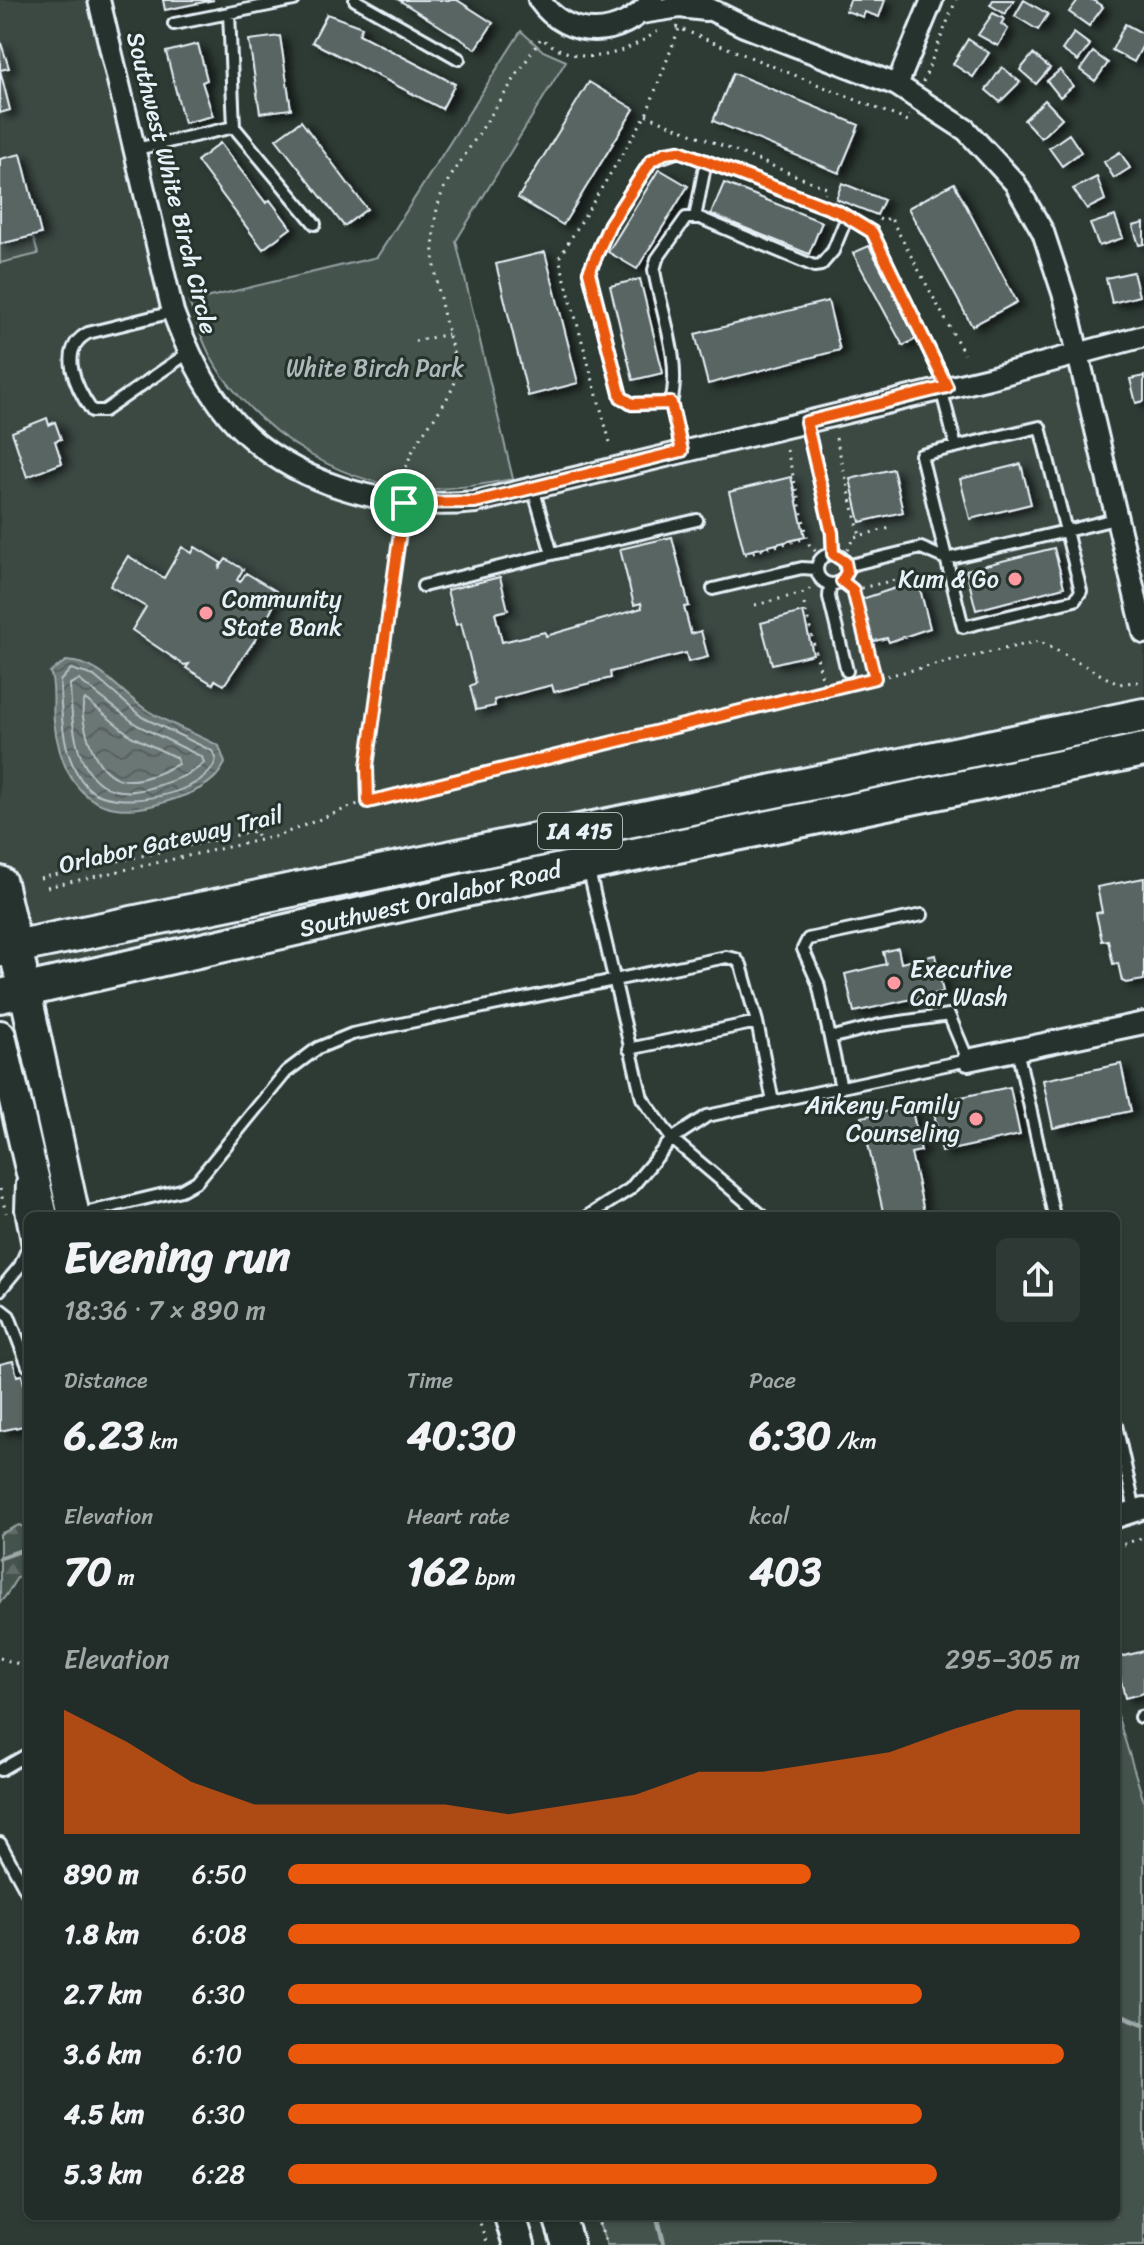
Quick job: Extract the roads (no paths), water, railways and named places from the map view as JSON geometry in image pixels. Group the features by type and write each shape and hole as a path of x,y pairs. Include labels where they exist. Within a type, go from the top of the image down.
{"main road":[{"name":"Southwest Oralabor Road","path":"8,949 1136,695"},
{"name":"Southwest Oralabor Road","path":"13,994 587,865 1144,750"},
{"path":"0,883 13,994 73,1212"},
{"path":"0,1036 41,1212"},
{"path":"511,2220 519,2245"},
{"path":"560,2220 568,2245"}],"street":[{"name":"Southwest White Birch Circle","path":"99,0 173,312 188,353 228,416 253,439 318,478 360,495 404,503 454,504 533,488 1144,336"},
{"path":"539,0 563,24 583,30 604,31 624,25 646,6 698,5 897,85 966,130 995,157 1033,210 1051,254 1119,518 1144,633"},
{"path":"897,85 932,0"},
{"path":"968,1060 1144,1023"}],"lane":[{"path":"174,24 294,0"},
{"path":"355,0 459,59"},
{"path":"229,13 234,127 315,224"},
{"path":"136,149 234,127"},
{"path":"671,403 632,404 621,397 589,272 610,224 651,161 665,153 679,151 847,217 872,232 944,387 956,447"},
{"path":"695,218 706,161"},
{"path":"682,451 671,403 676,383 654,270 657,259 686,218 695,218 814,266 821,265 833,251 847,217"},
{"path":"173,312 88,333 76,339 70,347 70,360 85,401 92,411 104,411 188,353"},
{"path":"806,422 841,559 842,581 826,582"},
{"path":"1040,427 1081,591 1075,600 963,627 921,455 956,447 1040,427"},
{"path":"533,488 552,554"},
{"path":"816,569 822,558 841,559 921,548 946,559 1119,518"},
{"path":"423,586 697,520"},
{"path":"713,589 802,568 816,569 826,582 847,671"},
{"path":"587,865 642,1098 672,1139 758,1212"},
{"path":"841,1088 818,983 803,949 808,939 922,915"},
{"path":"90,1212 181,1190 197,1181 286,1072 318,1048 352,1034 726,957 736,959 745,972 773,1102"},
{"path":"594,1212 630,1189 672,1139 707,1116 968,1060 949,1015 880,1025 830,1038"},
{"path":"629,1049 757,1022"},
{"path":"1017,1049 1053,1212"},
{"path":"23,1145 21,1210 24,1226"},
{"path":"0,1290 24,1256"},
{"path":"0,1309 9,1316 24,1356"},
{"path":"0,1334 14,1330"},
{"path":"1120,1447 1132,1512"},
{"path":"0,1770 24,1756"},
{"path":"0,1843 24,1887"}],"water":[{"path":"66,661 80,663 102,673 150,712 219,746 225,763 215,778 191,793 140,808 101,804 86,795 65,765 54,721 50,672"}],"waterway":[{"path":"0,1558 24,1549"},
{"path":"1120,2015 1144,2024"},
{"path":"658,2220 664,2245"}],"place":[{"name":"Kum & Go","path":"1015,579"},
{"name":"Community State Bank","path":"206,613"},
{"name":"Executive Car Wash","path":"894,983"},
{"name":"Ankeny Family Counseling","path":"976,1119"}],"park label":[{"name":"White Birch Park","path":"375,368"}]}
